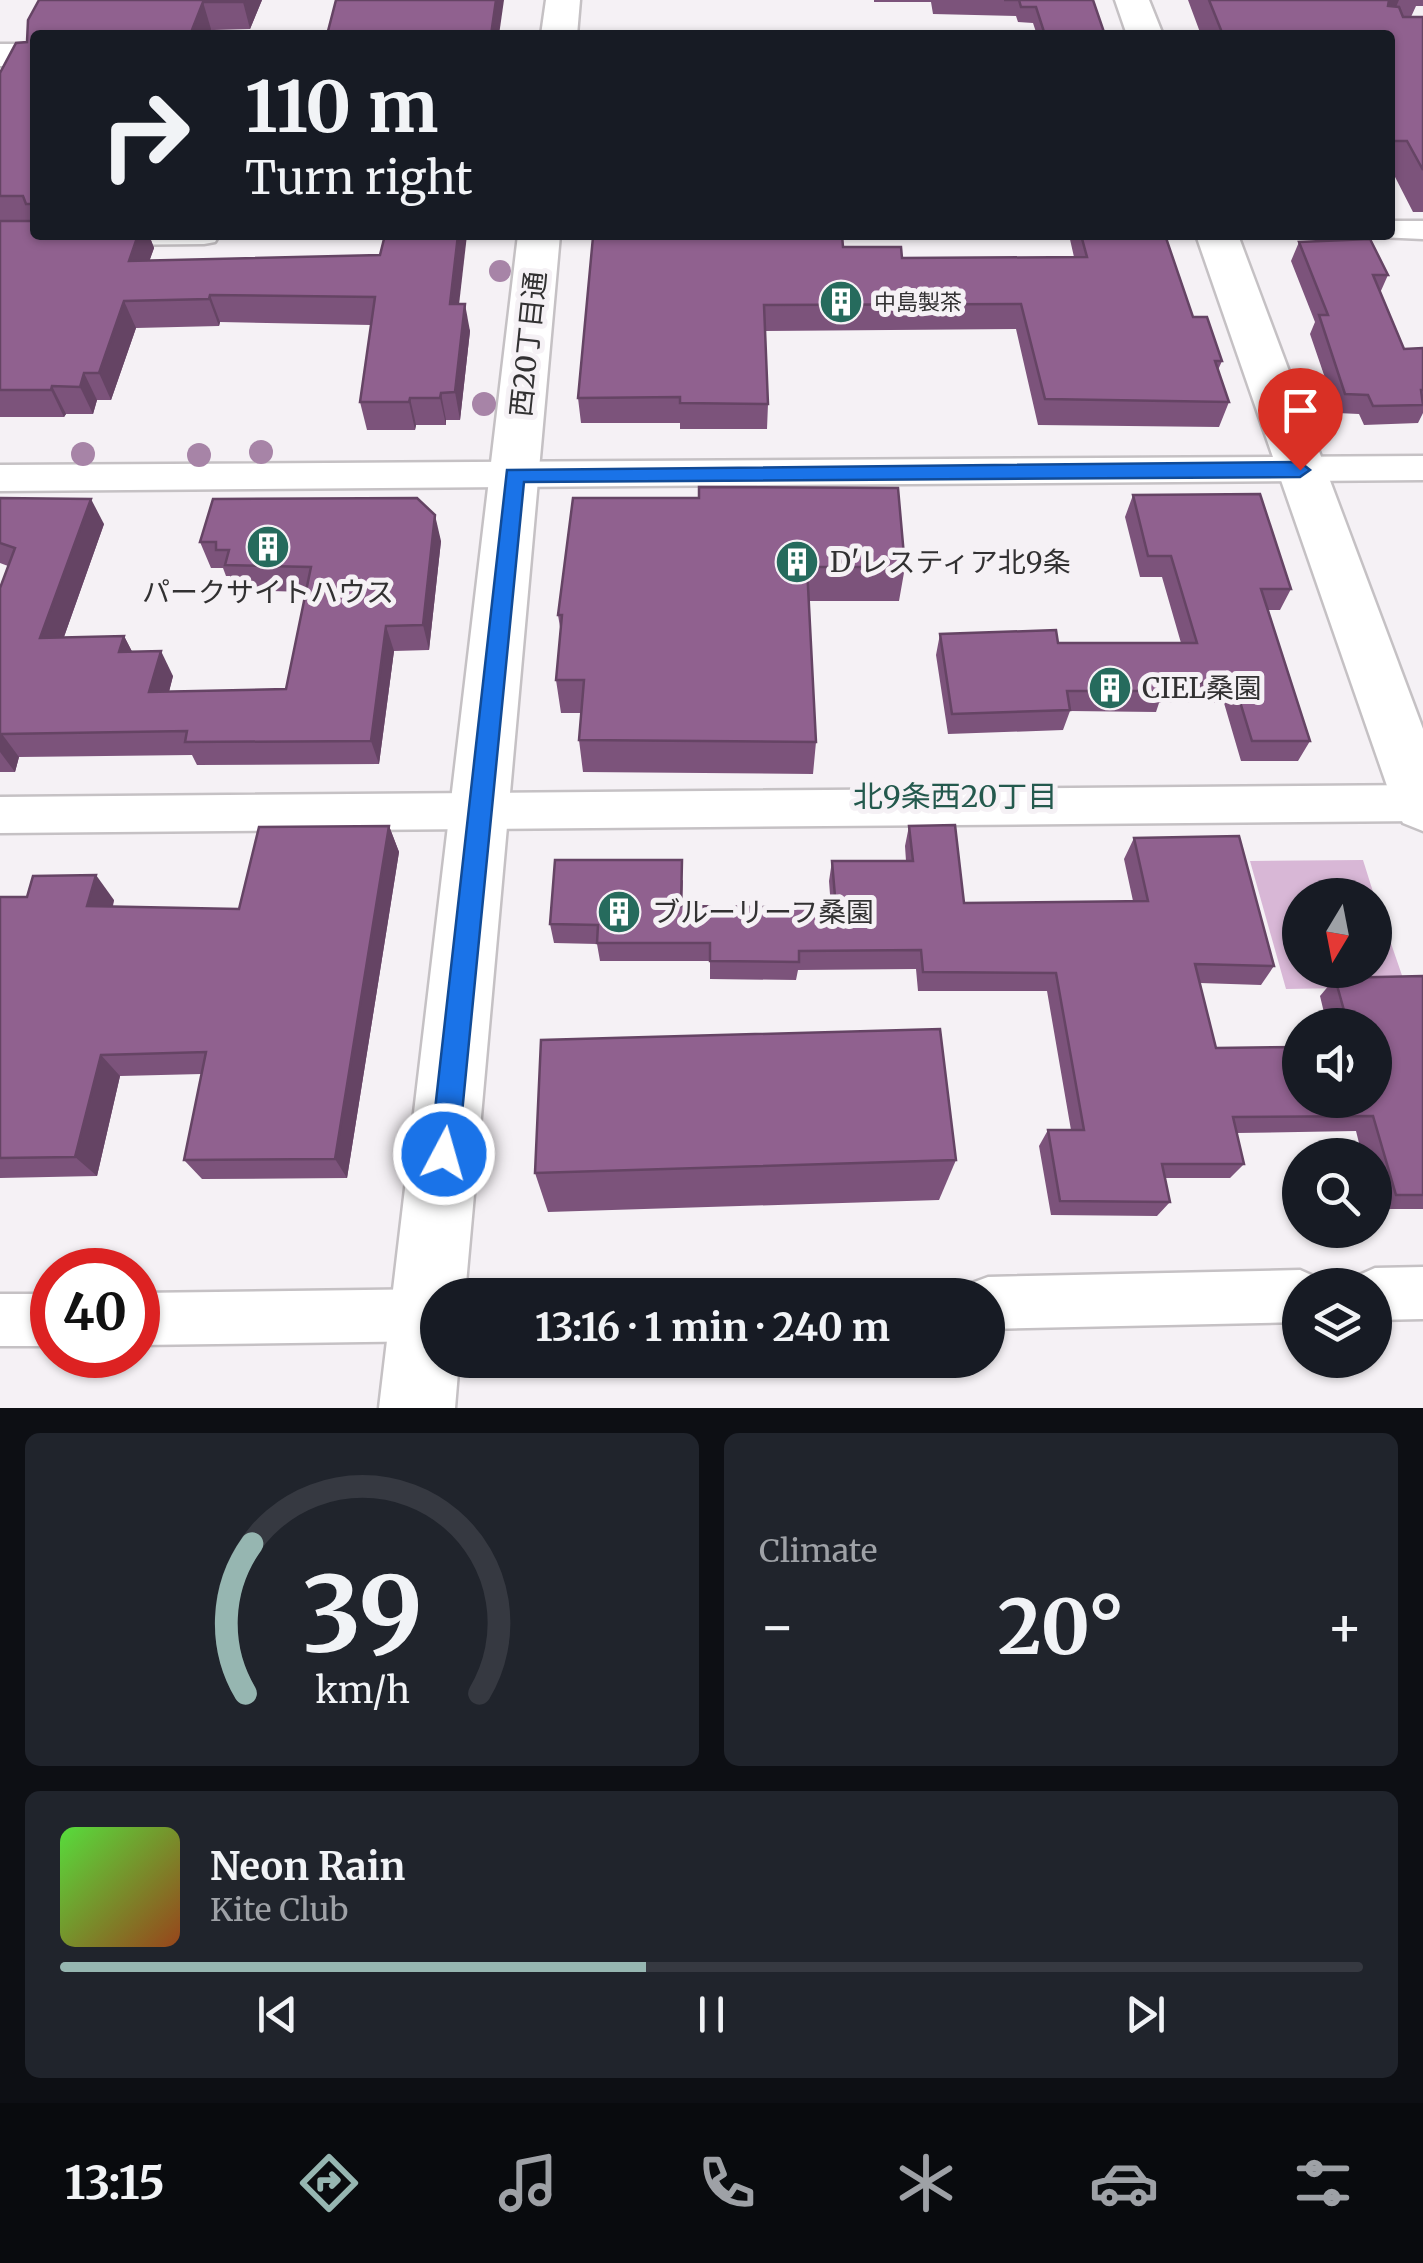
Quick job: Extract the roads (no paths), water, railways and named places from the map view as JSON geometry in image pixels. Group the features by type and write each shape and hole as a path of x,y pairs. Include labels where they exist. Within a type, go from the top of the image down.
{"street":[{"path":"559,30 562,0"},
{"path":"1132,0 1143,30"},
{"path":"0,55 30,55"},
{"path":"1395,230 1423,230"},
{"path":"0,237 30,237"},
{"name":"西20丁目通","path":"436,1278 538,240"},
{"path":"0,815 1423,804 1219,240"},
{"path":"0,478 1423,468"},
{"path":"1392,1294 1423,1294"},
{"path":"1005,1303 1282,1296"},
{"path":"160,1318 420,1315"},
{"path":"0,1320 30,1320"},
{"name":"西20丁目通","path":"417,1408 422,1378"}],"place":[{"name":"中島製茶","path":"841,302"},
{"name":"パークサイトハウス","path":"268,547"},
{"name":"D'レスティア北9条","path":"797,562"},
{"name":"CIEL桑園","path":"1110,688"},
{"name":"ブルーリーフ桑園","path":"619,912"}],"district":[{"name":"北9条西20丁目","path":"955,796"}]}
